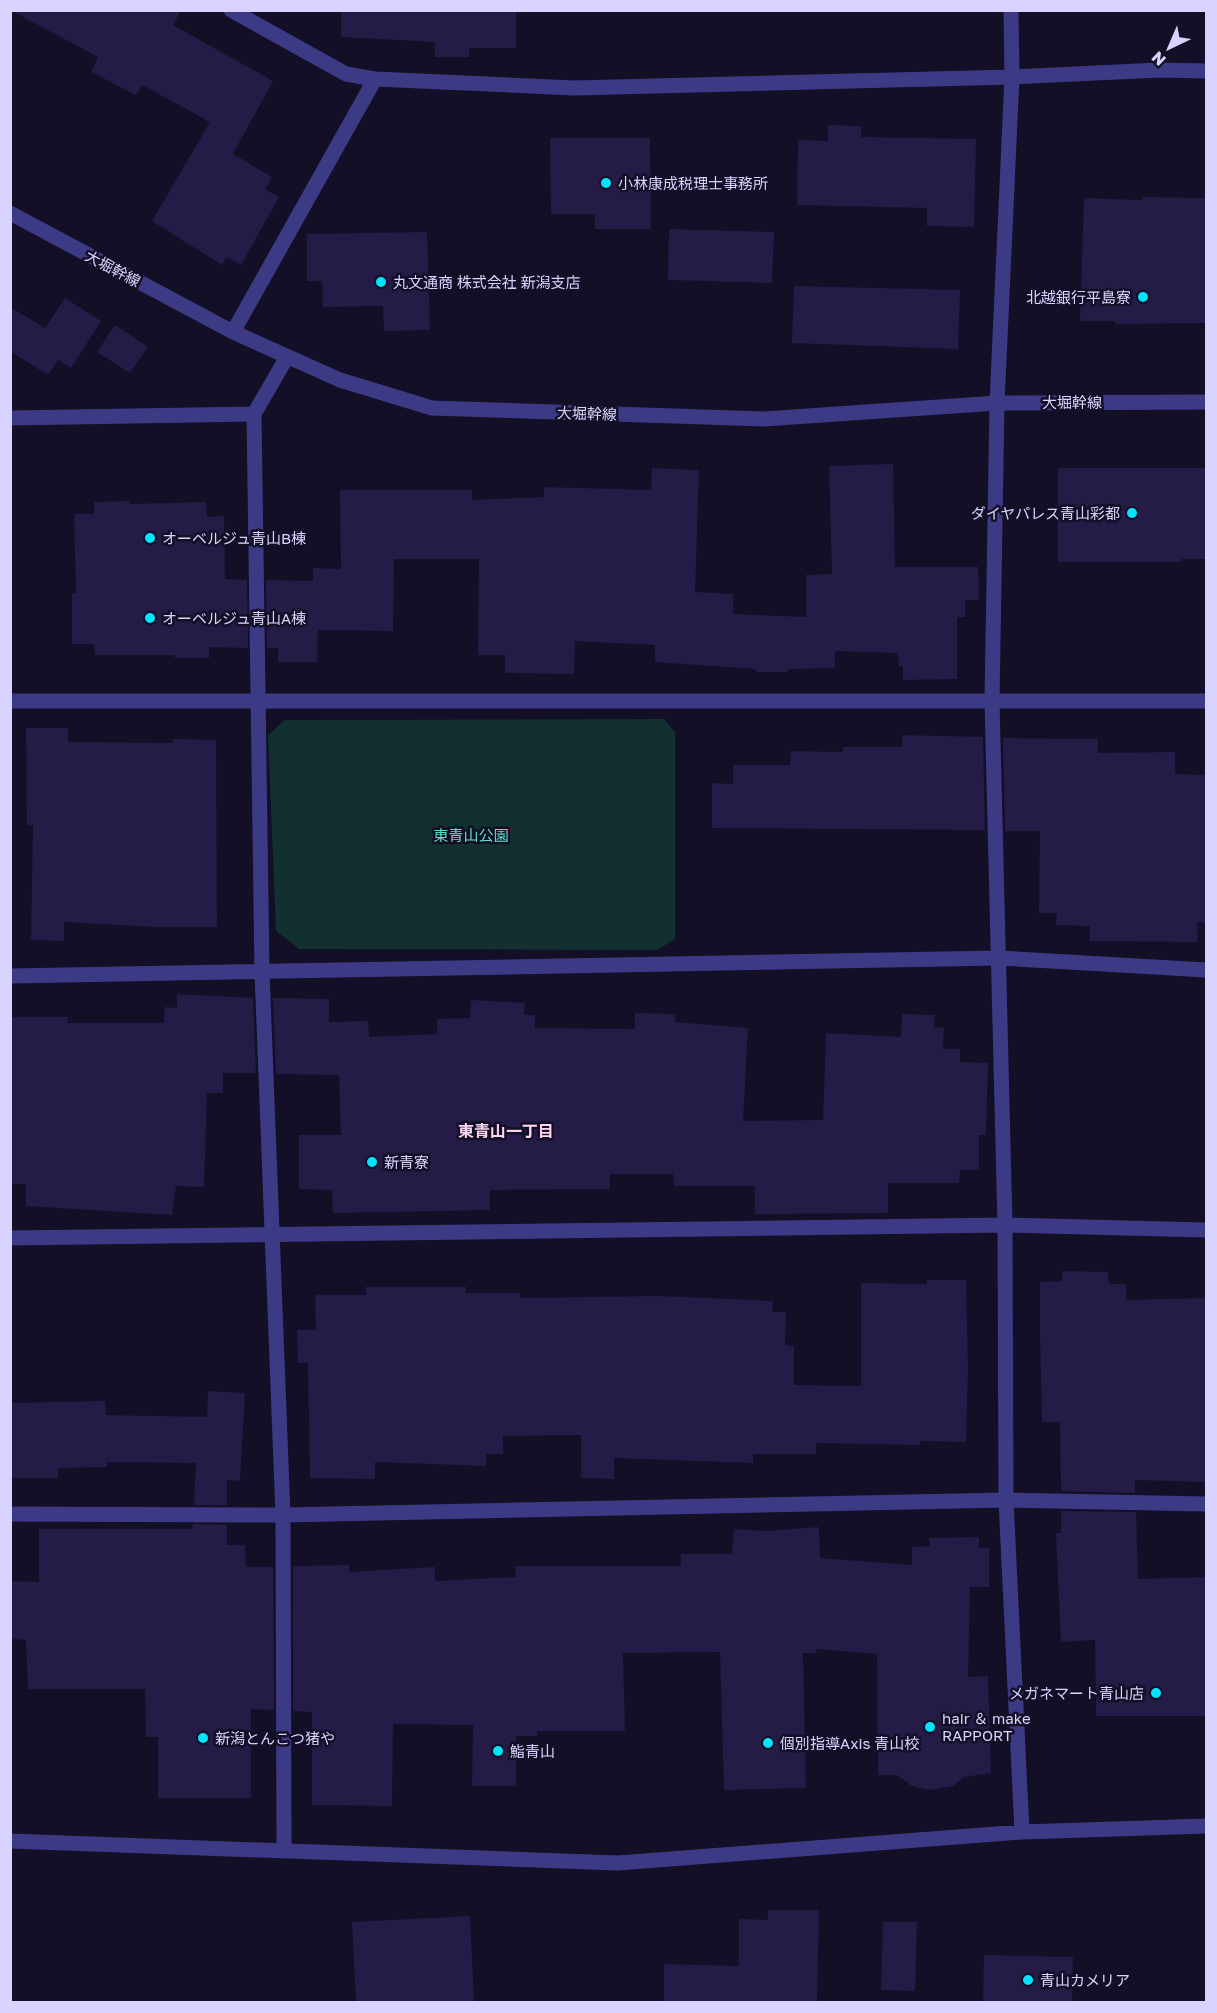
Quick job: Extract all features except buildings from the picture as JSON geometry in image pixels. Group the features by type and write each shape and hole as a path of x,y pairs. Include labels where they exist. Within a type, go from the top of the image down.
{"street":[{"path":"231,10 346,74 375,79 574,88 1012,77 1159,70 1206,71"},
{"path":"1011,10 1012,77 998,403 992,701 1005,1225 1006,1500 1022,1832"},
{"path":"233,333 375,79"},
{"name":"大堀幹線","path":"10,213 233,333 340,380 432,408 764,419 998,403 1206,402"},
{"path":"285,1849 283,1515 262,972 254,414 287,357"},
{"path":"10,418 254,414"},
{"path":"10,701 259,699 1206,701"},
{"path":"10,976 999,958 1206,970"},
{"path":"10,1238 1005,1225 1206,1230"},
{"path":"10,1514 283,1515 1006,1500 1206,1504"},
{"path":"10,1841 285,1849 618,1863 1022,1832 1206,1826"}],"green space":[{"name":"東青山公園","path":"664,719 675,732 675,939 657,950 299,949 276,931 268,735 285,720"}],"place":[{"name":"小林康成税理士事務所","path":"606,183"},
{"name":"丸文通商 株式会社 新潟支店","path":"381,282"},
{"name":"北越銀行平島寮","path":"1143,297"},
{"name":"ダイヤパレス青山彩都","path":"1132,513"},
{"name":"オーベルジュ青山B棟","path":"150,538"},
{"name":"オーベルジュ青山A棟","path":"150,618"},
{"name":"新青寮","path":"372,1162"},
{"name":"メガネマート青山店","path":"1156,1693"},
{"name":"hair ＆ make RAPPORT","path":"930,1727"},
{"name":"新潟とんこつ猪や","path":"203,1738"},
{"name":"個別指導Axis 青山校","path":"768,1743"},
{"name":"鮨青山","path":"498,1751"},
{"name":"青山カメリア","path":"1028,1980"}],"district":[{"name":"東青山一丁目","path":"506,1131"}]}
